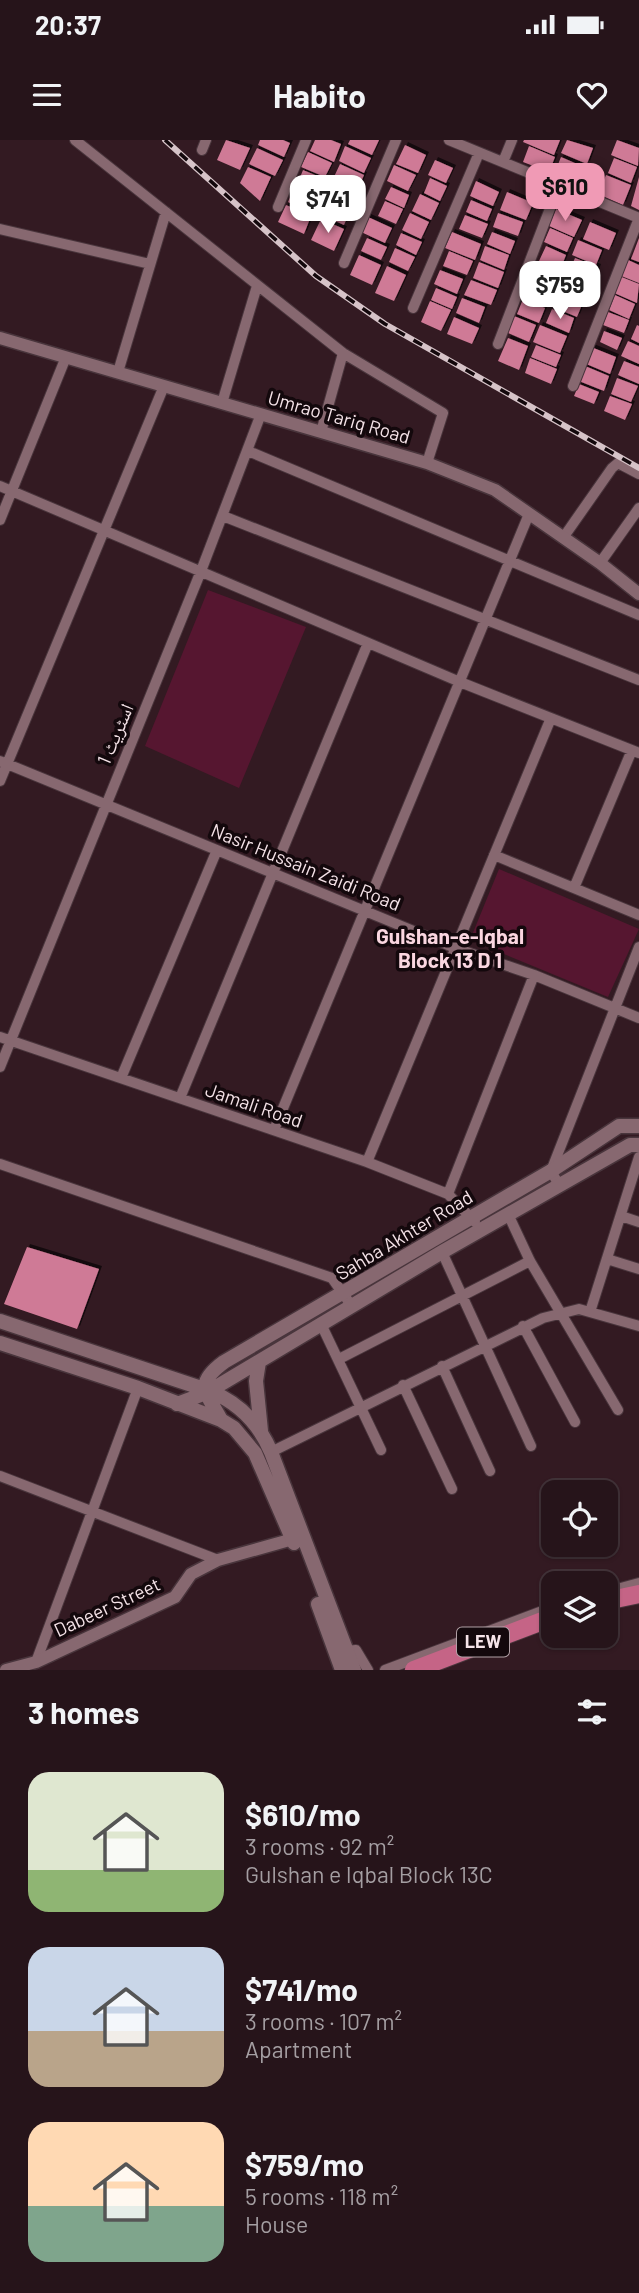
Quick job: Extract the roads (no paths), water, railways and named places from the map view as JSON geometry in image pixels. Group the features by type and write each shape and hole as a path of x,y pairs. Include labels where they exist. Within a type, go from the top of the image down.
{"highway":[{"path":"618,1598 639,1594"},
{"name":"LEW","path":"414,1670 541,1622"}],"main road":[{"name":"Sahba Akhter Road","path":"177,1404 207,1392 321,1324 347,1299 472,1216 551,1171 619,1126 639,1126"},
{"name":"Sahba Akhter Road","path":"207,1392 206,1377 215,1369 442,1252 630,1145 639,1145"},
{"path":"0,1321 231,1402 261,1430"},
{"path":"0,1343 138,1388 221,1420 234,1428 255,1453 293,1539 342,1670"},
{"path":"260,1362 256,1381 261,1430 354,1670"},
{"path":"207,1392 221,1420"}],"street":[{"path":"75,140 343,353 443,413 426,463"},
{"path":"278,207 306,140"},
{"path":"344,262 396,140"},
{"path":"449,140 639,218 573,386"},
{"path":"503,162 512,140"},
{"path":"413,308 479,153"},
{"path":"499,344 559,186"},
{"path":"118,372 166,212"},
{"path":"0,229 150,264"},
{"path":"222,403 257,286"},
{"name":"Umrao Tariq Road","path":"0,338 426,463 495,491 639,593"},
{"path":"321,432 343,353"},
{"path":"0,520 66,357"},
{"path":"0,781 4,762 105,532 164,386"},
{"name":"اسٹریٹ 1","path":"0,1067 223,516 261,414"},
{"path":"248,451 639,615"},
{"path":"564,538 612,468 618,463 639,474"},
{"path":"0,486 460,682 635,752 574,888"},
{"path":"600,563 639,508"},
{"path":"274,1130 529,513"},
{"path":"223,516 639,680"},
{"path":"180,1098 368,643"},
{"path":"367,1162 551,718"},
{"name":"Nasir Hussain Zaidi Road","path":"4,762 456,948 534,975 639,1018"},
{"path":"121,1078 217,850"},
{"path":"494,855 639,915"},
{"path":"559,1185 551,1171 639,947"},
{"path":"447,1194 534,975"},
{"name":"Jamali Road","path":"0,1037 367,1162 447,1194 472,1216 480,1231"},
{"path":"590,1312 639,1157"},
{"path":"0,1164 332,1278 347,1299"},
{"path":"508,1214 530,1261 618,1410"},
{"path":"621,1216 639,1222"},
{"path":"442,1252 531,1446"},
{"path":"607,1259 639,1269"},
{"path":"339,1359 530,1261"},
{"path":"271,1452 523,1326 579,1309 639,1326"},
{"path":"321,1324 362,1405 381,1450"},
{"path":"523,1326 575,1422"},
{"path":"442,1366 490,1471"},
{"path":"403,1385 452,1489"},
{"path":"36,1662 90,1510 138,1388"},
{"path":"0,1490 3,1477 218,1560"},
{"name":"Dabeer Street","path":"6,1670 36,1662 175,1597 191,1574 218,1560 293,1539"},
{"path":"618,1589 639,1583"},
{"path":"385,1670 541,1612"},
{"path":"346,1651 356,1650 368,1670"}],"railway":[{"path":"165,140 316,276 385,324 639,468"}],"district":[{"name":"Gulshan-e-Iqbal Block 13 D 1","path":"450,949"}]}
